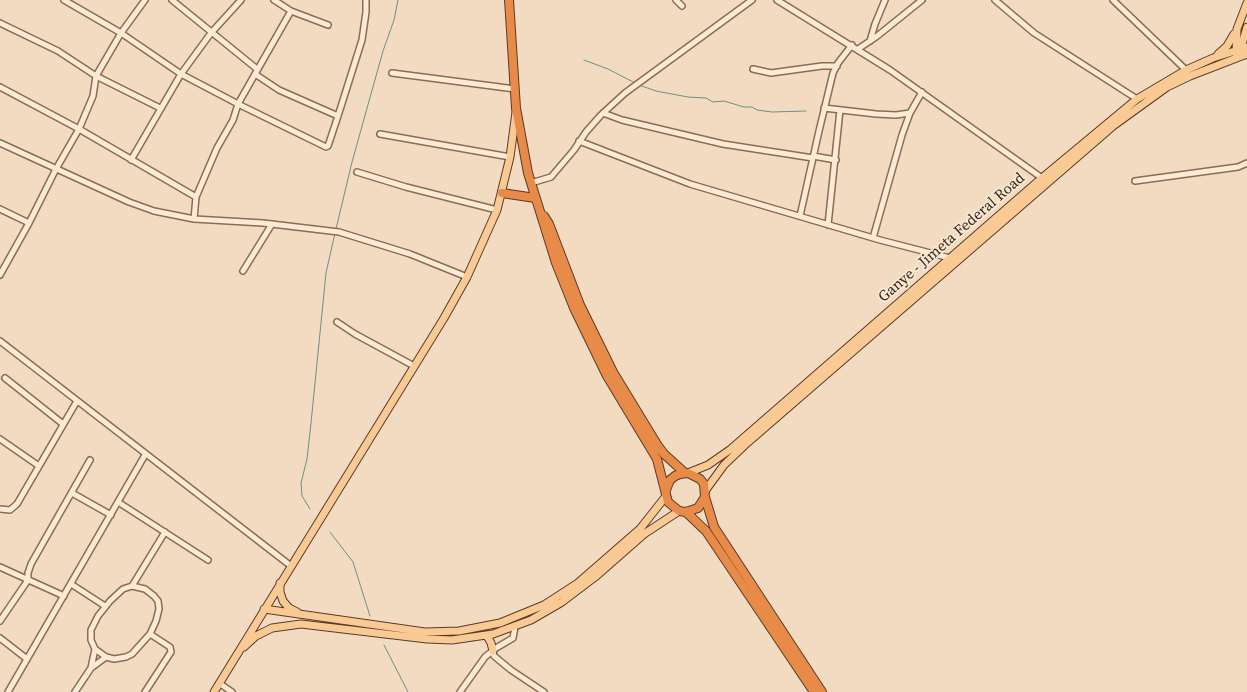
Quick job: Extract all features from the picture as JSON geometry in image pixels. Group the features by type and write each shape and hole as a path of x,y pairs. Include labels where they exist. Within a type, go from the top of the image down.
{"highway":[{"path":"509,0 516,108 531,183 556,263 578,317 607,376 657,459 668,502 706,531 814,692"},
{"path":"502,193 535,198"},
{"path":"538,206 549,224 580,305 613,372 664,454 687,473 700,479 711,519 718,533 822,692"},
{"path":"666,493 670,480 675,476 687,473"},
{"path":"682,512 698,508 705,494"}],"main road":[{"path":"1213,58 1227,46 1237,29 1247,3"},
{"path":"1241,52 1247,27"},
{"path":"1237,29 1241,52"},
{"name":"Ganye - Jimeta Federal Road","path":"687,473 708,465 731,449 1042,178 1137,99 1186,70 1213,58 1241,52"},
{"name":"Ganye - Jimeta Federal Road","path":"705,494 724,465 747,443 1113,126 1167,88 1241,52"},
{"path":"214,692 467,277 497,210 502,193 510,157 516,108"},
{"path":"264,609 425,632 459,631 500,623 544,605 578,583 640,529 666,493"},
{"path":"239,652 256,636 272,628 296,624 427,639 452,640 487,636 515,627 539,616 562,602 644,534 682,512"},
{"path":"280,583 281,597 286,605 304,615"},
{"path":"487,636 493,651"}],"street":[{"path":"64,0 120,33 181,74 322,147 328,146 362,40 366,0"},
{"path":"0,272 29,224 56,169 79,129 93,96 96,76 120,33 145,0"},
{"path":"172,0 279,90 338,116"},
{"path":"131,160 181,74 211,33 242,0"},
{"path":"274,0 292,11 328,25"},
{"path":"676,0 682,6"},
{"path":"531,183 551,177 603,113 625,93 752,0"},
{"path":"777,0 858,49 922,92 1042,178"},
{"path":"870,41 874,24 885,0"},
{"path":"858,49 922,0"},
{"path":"995,0 1034,32 1137,99"},
{"path":"1112,0 1186,70"},
{"path":"194,219 196,197 217,148 256,71 292,11"},
{"path":"0,23 58,51 96,76 160,108"},
{"path":"800,216 824,108 836,66 852,45"},
{"path":"753,70 771,73 836,66"},
{"path":"392,73 514,89"},
{"path":"0,87 79,129 196,197"},
{"path":"873,238 896,154 910,113 922,92"},
{"path":"824,108 876,114 910,113"},
{"path":"828,224 840,110"},
{"path":"603,113 622,120 723,144 836,160"},
{"path":"380,134 510,157"},
{"path":"579,142 690,184 873,238 950,258"},
{"path":"0,143 129,202 154,211 194,219 272,224 339,232 410,254 467,277"},
{"path":"1135,181 1238,167 1247,163"},
{"path":"357,172 406,187 497,210"},
{"path":"0,209 29,224"},
{"path":"243,271 272,224"},
{"path":"337,322 414,366"},
{"path":"0,341 291,566"},
{"path":"5,378 63,424"},
{"path":"0,509 10,510 17,504 76,401"},
{"path":"0,440 39,466"},
{"path":"8,692 145,454"},
{"path":"0,621 28,580 31,564 90,460"},
{"path":"72,493 110,515"},
{"path":"118,502 208,560"},
{"path":"132,586 165,532"},
{"path":"0,567 64,596"},
{"path":"71,584 106,606"},
{"path":"132,586 146,589 158,601 157,615 150,634 139,647 126,657 114,659 106,657 95,649 91,640 91,630 106,606 123,589 132,586"},
{"path":"460,692 485,657 513,638 515,627"},
{"path":"145,692 170,652 170,647 150,634"},
{"path":"0,638 27,659"},
{"path":"91,668 95,649"},
{"path":"493,651 494,656 506,666 544,692"},
{"path":"75,692 91,668 106,657"},
{"path":"219,683 232,692"},
{"path":"532,692 536,686"}],"waterway":[{"path":"336,229 352,162 383,51 394,20 398,0"},
{"path":"584,60 608,69 635,83"},
{"path":"639,85 656,91 688,97 706,98 713,102 724,101 744,107 752,107 757,110 772,112 806,111"},
{"path":"310,509 302,496 301,483 307,459 326,273 335,233"},
{"path":"330,532 353,562 370,616"},
{"path":"384,645 408,692"}]}
